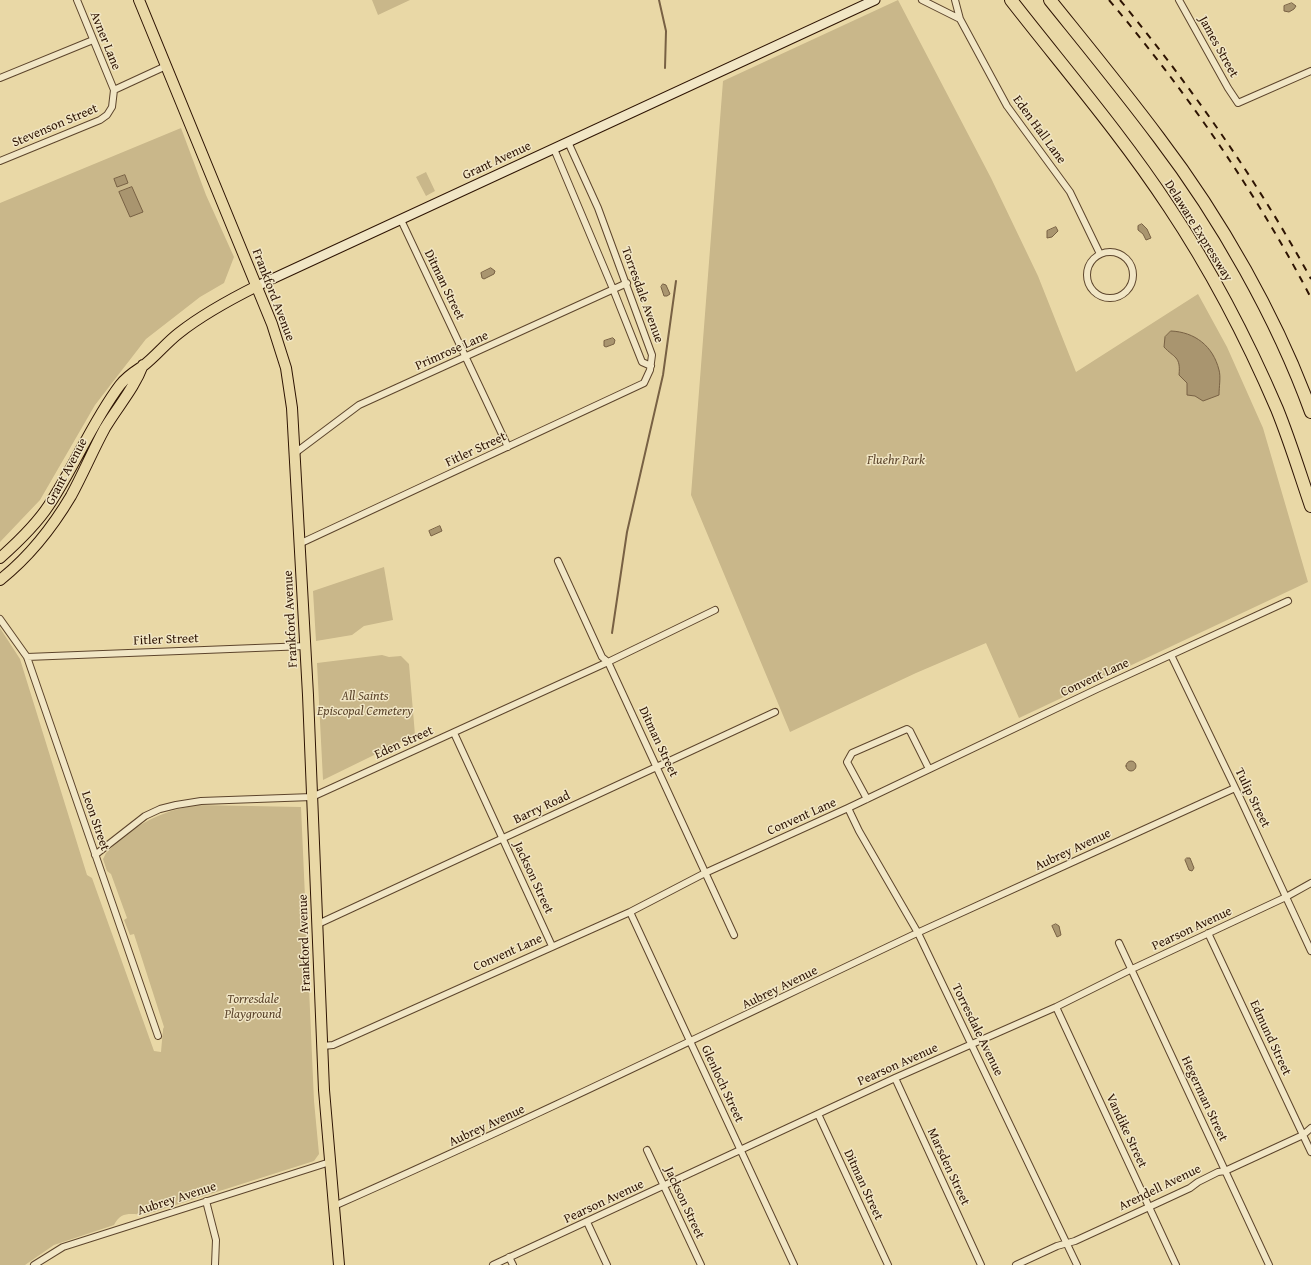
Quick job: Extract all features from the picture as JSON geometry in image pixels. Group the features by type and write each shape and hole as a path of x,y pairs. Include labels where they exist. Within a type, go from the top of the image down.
{"highway":[{"name":"Delaware Expressway","path":"1011,0 1128,148 1169,208 1213,280 1245,341 1277,410 1311,506"},
{"name":"Delaware Expressway","path":"1050,0 1160,139 1221,229 1283,345 1311,412"}],"main road":[{"name":"Frankford Avenue","path":"139,0 257,286 276,336 286,368 291,398 301,543 323,1046 330,1162 340,1265"},
{"name":"Grant Avenue","path":"0,558 23,536 49,505 107,404 127,376 144,366 166,344 194,322 225,302 257,286"},
{"name":"Grant Avenue","path":"0,580 29,554 53,524 71,496 105,428 136,384 144,366"}],"street":[{"name":"Avner Lane","path":"77,0 114,90"},
{"name":"Grant Avenue","path":"257,286 875,0"},
{"path":"922,0 960,19"},
{"name":"Eden Hall Lane","path":"955,0 960,19 1007,106 1070,192 1100,254"},
{"name":"James Street","path":"1179,0 1228,88 1238,103 1311,71"},
{"path":"0,78 93,40"},
{"path":"114,90 166,66"},
{"name":"Stevenson Street","path":"0,161 104,118 112,107 114,90"},
{"name":"Torresdale Avenue","path":"554,149 614,289 642,362 651,366 652,354 627,282 598,208 568,142"},
{"name":"Ditman Street","path":"401,220 508,447"},
{"path":"1109,252 1119,254 1127,259 1132,268 1132,282 1127,291 1119,297 1110,299 1100,297 1092,291 1087,283 1086,273 1089,264 1100,254 1109,252"},
{"name":"Primrose Lane","path":"295,453 359,404 627,282"},
{"name":"Fitler Street","path":"301,543 638,387 644,383 651,366"},
{"name":"Ditman Street","path":"558,561 602,657 608,662 658,767 734,935"},
{"name":"Convent Lane","path":"323,1046 333,1045 630,912 705,873 848,808 1288,601"},
{"name":"Eden Street","path":"96,855 130,826 145,816 176,805 201,801 312,797 608,662 715,610"},
{"name":"Leon Street","path":"0,619 27,657 158,1036"},
{"name":"Fitler Street","path":"27,657 306,646"},
{"name":"Tulip Street","path":"1171,655 1311,951"},
{"name":"Barry Road","path":"318,924 775,712"},
{"path":"867,799 847,762 852,754 907,729 910,731 929,769"},
{"name":"Jackson Street","path":"454,733 552,946"},
{"name":"Aubrey Avenue","path":"334,1206 480,1141 691,1043 918,933 1235,788"},
{"name":"Torresdale Avenue","path":"848,808 918,933 1077,1265"},
{"name":"Pearson Avenue","path":"493,1265 895,1078 1056,1007 1132,969 1286,897 1311,883"},
{"name":"Glenloch Street","path":"630,912 794,1265"},
{"name":"Edmund Street","path":"1208,933 1311,1152"},
{"name":"Hegerman Street","path":"1119,943 1269,1265"},
{"name":"Vandike Street","path":"1056,1007 1176,1265"},
{"name":"Marsden Street","path":"895,1078 981,1265"},
{"name":"Ditman Street","path":"818,1114 888,1265"},
{"name":"Arendell Avenue","path":"1016,1265 1190,1188 1218,1172 1225,1171 1303,1135 1311,1128"},
{"name":"Jackson Street","path":"648,1150 701,1265"},
{"name":"Aubrey Avenue","path":"34,1265 63,1247 330,1162"},
{"path":"206,1201 216,1240 215,1265"},
{"path":"587,1222 607,1265"},
{"path":"510,1257 513,1265"}],"green space":[{"path":"372,0 410,0 378,15"},
{"name":"Fluehr Park","path":"898,0 991,178 1038,276 1076,372 1198,294 1227,347 1263,428 1308,582 1019,718 986,643 916,673 790,732 691,495 723,81"},
{"path":"181,128 206,195 234,257 224,283 200,297 146,339 95,405 40,500 0,542 0,203"},
{"path":"426,172 435,191 426,196 416,177"},
{"path":"384,567 393,620 364,626 352,635 316,641 313,591"},
{"name":"Torresdale Playground","path":"0,628 20,659 87,875 92,878 154,1051 161,1052 164,1027 134,934 130,935 124,920 127,918 111,874 107,871 103,859 106,853 116,843 137,827 159,815 171,811 198,805 301,807 314,1101 319,1154 314,1161 144,1215 123,1215 114,1225 54,1245 25,1265 0,1265"},
{"name":"All Saints Episcopal Cemetery","path":"382,655 389,657 401,656 409,664 415,735 323,780 317,663"}],"shaded area":[{"path":"1292,3 1296,6 1294,9 1289,12 1284,11 1284,6"},
{"path":"125,175 128,183 117,187 114,179"},
{"path":"132,187 143,212 130,217 119,192"},
{"path":"1142,224 1147,229 1151,238 1146,240 1143,234 1138,230 1138,226"},
{"path":"1056,227 1058,231 1052,237 1047,238 1047,231"},
{"path":"491,268 495,271 494,274 484,279 482,278 481,273"},
{"path":"663,284 666,285 670,294 667,296 664,296 661,287"},
{"path":"1171,331 1188,334 1195,337 1208,347 1219,370 1219,395 1203,401 1195,396 1187,395 1187,383 1179,375 1178,361 1164,347 1165,337"},
{"path":"613,338 615,340 614,344 606,347 604,346 604,341"},
{"path":"440,526 442,531 431,536 429,531"},
{"path":"1131,761 1136,766 1131,771 1126,766"},
{"path":"1190,858 1194,868 1192,871 1189,870 1185,860"},
{"path":"1056,924 1059,926 1061,935 1057,937 1052,926"}],"waterway":[{"path":"659,0 666,31 665,68"},
{"path":"612,633 627,532 663,375 676,281"}],"railway":[{"path":"1109,0 1165,70 1218,143 1290,258 1311,298"},
{"path":"1120,0 1173,67 1246,170 1311,279"}]}
